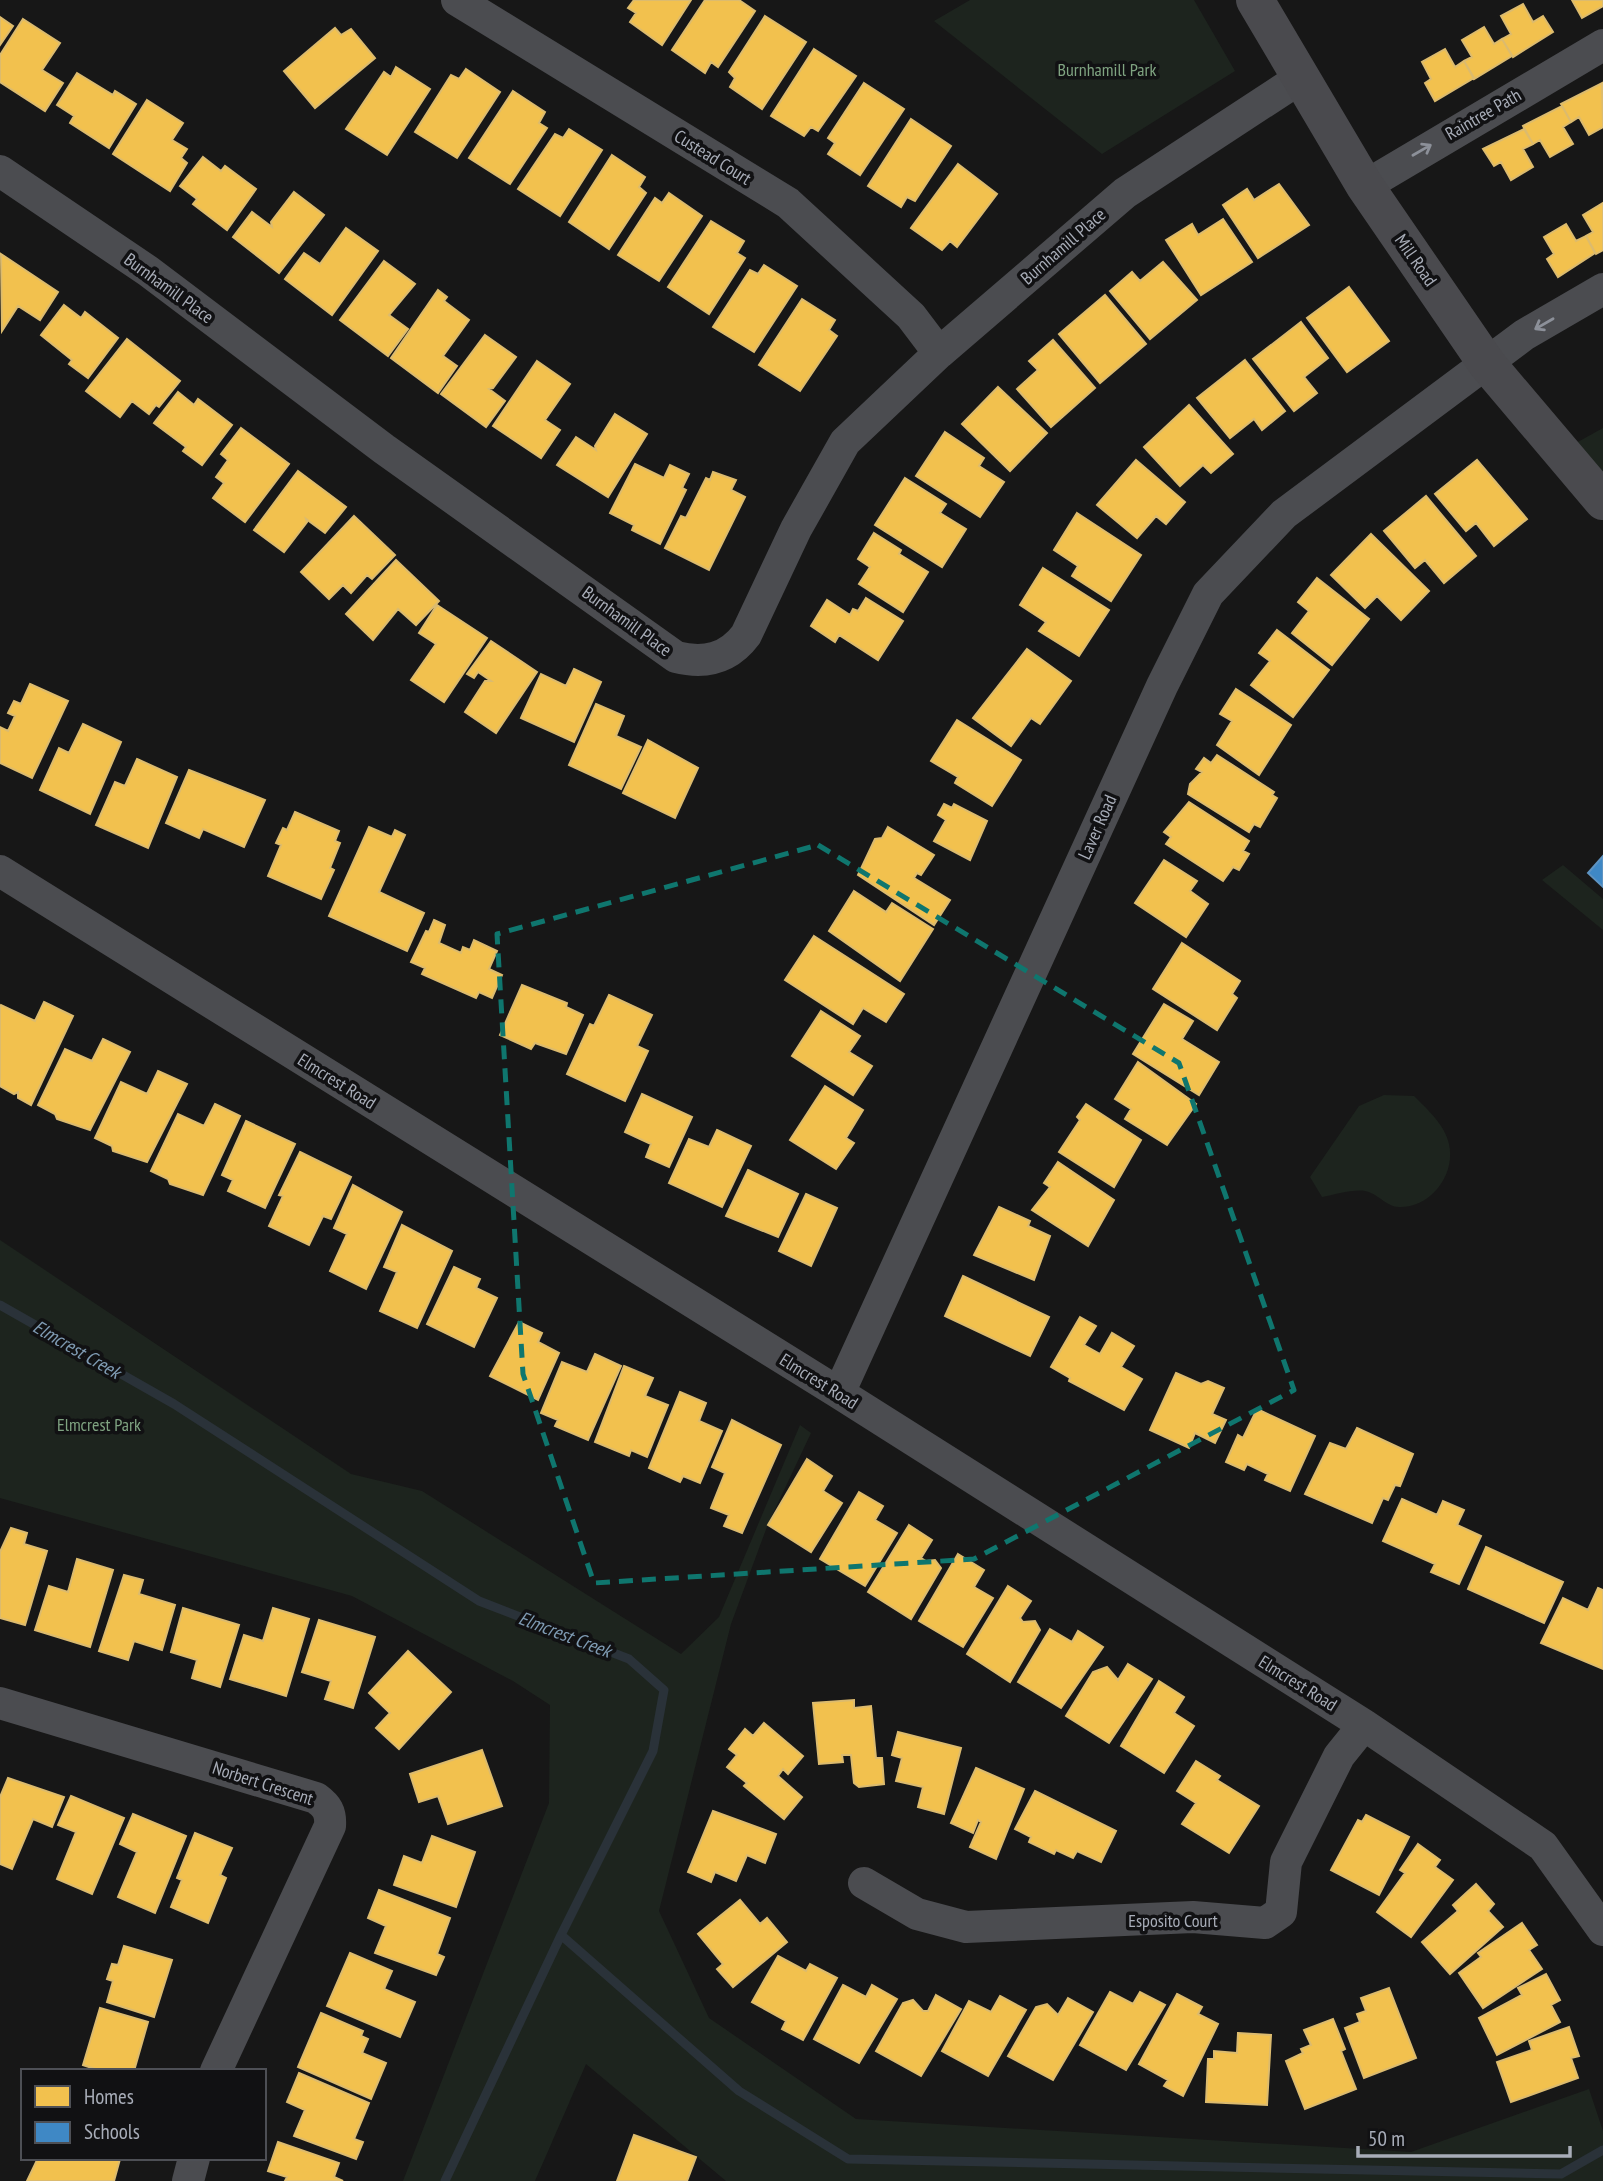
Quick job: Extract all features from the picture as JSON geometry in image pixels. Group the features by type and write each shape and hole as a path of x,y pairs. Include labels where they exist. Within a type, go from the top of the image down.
{"street":[{"name":"Custead Court","path":"457,0 788,203 911,316 939,353"},
{"name":"Mill Road","path":"1255,0 1299,79 1365,186 1488,364 1603,501"},
{"name":"Raintree Path","path":"1365,186 1603,45"},
{"name":"Burnhamill Place","path":"0,171 148,271 384,449 676,657 696,662 736,650 747,635 796,529 845,443 939,353 1125,193 1299,79"},
{"path":"1488,364 1524,335 1603,289"},
{"name":"Laver Road","path":"839,1393 1162,686 1208,594 1284,513 1488,364"},
{"name":"Elmcrest Road","path":"0,871 839,1393 1364,1725 1543,1846 1603,1930"},
{"name":"Norbert Crescent","path":"0,1703 316,1798 325,1805 330,1815 330,1826 217,2069"},
{"name":"Esposito Court","path":"864,1883 917,1914 966,1927 1194,1917 1265,1923 1281,1912 1286,1861 1339,1756 1364,1725"},
{"path":"188,2181 193,2160"}],"highlighted area":[{"path":"818,845 1179,1063 1294,1390 974,1559 594,1583 523,1374 497,934"}],"green space":[{"name":"Burnhamill Park","path":"970,0 1194,0 1235,71 1102,154 934,21"},
{"path":"1603,428 1603,473 1576,443"},
{"path":"1563,865 1603,899 1603,930 1542,880"},
{"path":"1384,1095 1414,1096 1440,1124 1447,1137 1450,1156 1444,1178 1438,1188 1421,1202 1399,1207 1365,1191 1349,1191 1322,1197 1310,1177 1359,1106"},
{"name":"Elmcrest Park","path":"0,1240 351,1474 422,1491 681,1654 719,1617 800,1425 811,1433 768,1524 731,1624 659,1911 709,2018 856,2119 1411,2152 1589,2089 1603,2131 1603,2181 726,2181 586,2064 535,2181 403,2181 549,1803 550,1705 513,1681 352,1596 0,1498"}],"building: Homes":[{"path":"634,0 691,0 662,45 630,22 636,13 628,8"},
{"path":"705,0 739,0 755,11 718,67 711,62 705,73 672,50"},
{"path":"1572,0 1603,0 1603,6 1582,18"},
{"path":"1523,4 1533,22 1543,16 1553,32 1513,57 1502,39 1511,34 1501,16"},
{"path":"765,16 806,42 762,109 730,87 735,78 729,72"},
{"path":"0,17 13,26 0,45"},
{"path":"23,19 60,43 42,70 63,83 45,111 0,82 0,55"},
{"path":"1484,27 1494,44 1502,39 1512,56 1474,79 1464,61 1472,57 1462,40"},
{"path":"335,28 341,35 351,29 375,58 315,108 284,71"},
{"path":"814,49 856,76 818,131 811,127 804,136 771,116"},
{"path":"1445,49 1455,67 1464,61 1474,78 1435,101 1425,83 1431,79 1422,62"},
{"path":"396,67 430,89 387,155 346,129 384,72 391,77"},
{"path":"466,69 500,92 457,158 415,132 451,75 459,79"},
{"path":"77,73 113,95 115,91 136,104 109,148 70,123 74,116 57,105"},
{"path":"864,83 904,109 860,175 828,154 835,143 828,138"},
{"path":"1602,83 1603,127 1589,135 1579,117 1571,122 1561,104"},
{"path":"513,91 545,112 539,123 547,128 510,184 469,158"},
{"path":"147,100 183,123 172,140 187,149 181,158 187,163 170,191 113,154"},
{"path":"1562,106 1571,122 1563,127 1573,144 1550,157 1540,140 1533,144 1523,126"},
{"path":"911,119 951,146 915,201 907,197 901,207 868,186"},
{"path":"569,129 602,150 560,216 518,189 555,134 563,138"},
{"path":"1524,129 1533,144 1523,149 1533,167 1511,180 1501,162 1494,166 1483,149"},
{"path":"612,155 645,177 639,187 646,193 609,249 569,222"},
{"path":"203,157 221,171 225,166 256,189 227,230 193,204 197,199 180,186"},
{"path":"958,164 997,194 957,247 950,241 942,250 911,228"},
{"path":"1279,184 1309,225 1258,258 1223,205 1247,189 1254,200"},
{"path":"294,192 324,215 279,273 233,237 252,212 272,227 271,222"},
{"path":"669,193 702,216 659,281 618,255 655,198 662,203"},
{"path":"1603,203 1603,250 1596,254 1586,236 1593,232 1583,215"},
{"path":"1223,219 1252,262 1201,295 1166,240 1192,224 1198,235"},
{"path":"711,221 744,241 737,253 745,258 709,314 668,287"},
{"path":"1566,224 1576,241 1586,236 1595,253 1558,277 1547,259 1554,254 1544,237"},
{"path":"346,228 378,251 332,315 285,279 304,253 320,264"},
{"path":"1,254 58,292 40,320 18,306 2,331"},
{"path":"384,261 415,284 389,315 408,329 388,356 340,320"},
{"path":"1163,262 1197,300 1150,339 1110,291 1132,272 1140,281"},
{"path":"764,265 797,286 754,352 713,327 750,270 758,274"},
{"path":"1349,287 1389,341 1347,372 1307,318"},
{"path":"438,290 447,297 444,301 469,320 443,356 457,366 438,393 391,358"},
{"path":"1105,295 1146,344 1100,383 1059,334"},
{"path":"802,299 835,320 829,330 837,336 800,391 759,365"},
{"path":"64,305 81,318 85,312 118,338 88,378 69,364 72,360 41,335"},
{"path":"1301,322 1328,358 1304,377 1317,393 1294,411 1253,359"},
{"path":"485,335 516,357 493,388 489,389 505,401 486,427 441,394"},
{"path":"127,339 180,381 159,407 156,405 149,414 132,401 120,417 86,391"},
{"path":"1053,340 1095,388 1051,427 1017,389 1038,370 1029,361"},
{"path":"1245,360 1285,411 1262,430 1254,419 1230,438 1197,398"},
{"path":"537,361 570,384 545,420 560,430 541,458 493,426"},
{"path":"998,387 1047,433 1010,471 962,424"},
{"path":"178,392 194,405 198,399 232,425 202,465 183,451 186,447 154,423"},
{"path":"1189,405 1233,454 1211,473 1203,465 1180,486 1144,447"},
{"path":"615,414 647,434 608,497 557,465 576,437 596,450 595,446"},
{"path":"241,428 289,464 245,522 213,498 224,483 216,477 228,460 221,454"},
{"path":"945,432 984,458 979,466 1004,482 980,517 916,476"},
{"path":"1136,460 1185,502 1166,524 1156,516 1137,538 1097,505"},
{"path":"1477,460 1527,519 1494,546 1476,523 1466,531 1435,494"},
{"path":"635,464 664,478 670,465 689,474 682,488 686,490 660,544 632,530 634,525 610,513"},
{"path":"298,471 346,507 325,533 306,519 307,522 284,552 254,530"},
{"path":"713,472 736,480 731,490 745,497 709,570 665,548 681,516 686,518 706,478 710,480"},
{"path":"905,478 946,504 940,513 966,529 942,567 875,525"},
{"path":"1426,496 1476,556 1444,583 1425,560 1415,568 1384,531"},
{"path":"1077,513 1141,555 1111,601 1072,576 1078,566 1054,550"},
{"path":"354,516 395,555 372,579 367,575 351,593 343,585 329,599 301,572"},
{"path":"874,533 901,550 899,554 928,572 903,612 859,584 870,567 858,559"},
{"path":"1371,534 1429,591 1401,620 1377,596 1365,608 1331,575"},
{"path":"396,560 439,601 416,625 398,609 373,640 346,614"},
{"path":"1043,568 1109,610 1079,656 1039,631 1046,622 1020,605"},
{"path":"1317,578 1369,619 1332,665 1292,633 1309,611 1298,602"},
{"path":"866,598 903,621 878,660 839,635 835,642 811,626 827,600 850,615 853,609 858,611"},
{"path":"437,605 487,638 444,702 411,680 436,644 419,633"},
{"path":"1277,630 1329,670 1293,717 1251,685 1270,661 1259,653"},
{"path":"491,641 537,672 496,733 465,712 485,681 491,681 478,672 474,678 467,674"},
{"path":"1027,649 1071,681 1040,724 1031,718 1011,746 973,718"},
{"path":"574,669 601,682 574,742 521,718 541,674 566,686"},
{"path":"30,684 68,701 32,778 0,763 0,727 8,731 15,716 8,713 14,701 21,704"},
{"path":"1236,689 1291,725 1259,775 1217,745 1232,721 1220,714"},
{"path":"596,704 624,716 616,736 641,747 621,789 569,765"},
{"path":"957,720 1021,760 992,806 955,783 958,777 931,761"},
{"path":"83,724 121,742 90,814 40,790 59,748 69,753"},
{"path":"648,740 698,768 675,818 623,793"},
{"path":"1217,755 1274,792 1272,795 1277,798 1260,827 1254,824 1249,832 1188,794 1190,784 1202,772 1196,769 1204,758 1211,763"},
{"path":"137,759 177,777 148,848 96,825 115,782 125,786"},
{"path":"189,770 265,800 244,847 203,829 199,838 166,823"},
{"path":"1189,802 1249,841 1243,851 1249,854 1239,870 1233,867 1223,881 1166,844 1171,837 1164,832"},
{"path":"944,804 952,808 954,804 987,821 970,860 934,841 946,820 938,815"},
{"path":"295,812 339,831 335,841 340,843 330,868 334,870 321,899 268,876 281,845 276,843 283,828 287,830"},
{"path":"369,827 392,837 395,830 405,835 379,892 424,913 407,951 329,916"},
{"path":"888,827 934,855 921,875 917,873 914,878 950,900 934,925 858,875 875,839 882,838"},
{"path":"1164,860 1197,881 1190,891 1208,904 1186,937 1135,903"},
{"path":"854,891 886,912 892,903 933,929 900,981 829,931"},
{"path":"434,920 445,925 439,943 461,953 463,947 470,950 474,940 497,951 489,969 502,975 492,998 479,992 476,998 422,974 425,968 411,962"},
{"path":"814,936 904,994 886,1022 863,1008 853,1024 785,980"},
{"path":"1182,943 1240,981 1232,994 1237,998 1217,1030 1153,989"},
{"path":"522,985 567,1003 566,1007 583,1015 566,1054 535,1043 531,1049 500,1035"},
{"path":"609,995 652,1015 637,1046 648,1051 625,1101 567,1074 590,1024 594,1026"},
{"path":"44,1002 73,1016 31,1105 18,1098 18,1092 14,1094 0,1086 0,1007 1,1005 35,1021"},
{"path":"1164,1004 1193,1021 1182,1039 1219,1062 1199,1095 1133,1054"},
{"path":"821,1011 860,1036 849,1052 872,1066 853,1095 792,1056"},
{"path":"103,1039 130,1052 90,1130 57,1119 55,1114 38,1105 65,1049 92,1061"},
{"path":"1138,1062 1196,1104 1167,1145 1125,1119 1131,1109 1115,1099"},
{"path":"158,1071 187,1084 147,1162 113,1151 112,1146 95,1138 121,1082 147,1094"},
{"path":"825,1086 863,1110 846,1138 854,1143 836,1169 790,1140"},
{"path":"642,1094 692,1117 669,1167 646,1157 651,1144 625,1132"},
{"path":"215,1104 240,1116 203,1195 170,1184 168,1179 151,1171 178,1114 204,1126"},
{"path":"1086,1104 1141,1140 1114,1187 1059,1152 1080,1120 1077,1117"},
{"path":"246,1121 295,1144 265,1208 228,1191 233,1180 222,1175"},
{"path":"717,1130 751,1146 722,1207 669,1183 689,1139 709,1147"},
{"path":"300,1152 351,1177 331,1219 323,1216 309,1245 269,1226 283,1196 279,1195"},
{"path":"1058,1162 1114,1200 1088,1246 1032,1210 1050,1187 1044,1183"},
{"path":"748,1170 798,1194 778,1237 726,1216"},
{"path":"353,1185 402,1212 366,1289 330,1271 347,1234 334,1228"},
{"path":"806,1194 837,1208 811,1266 779,1251"},
{"path":"999,1207 1030,1221 1028,1226 1050,1236 1034,1280 974,1255"},
{"path":"402,1225 452,1251 417,1328 380,1311 397,1272 384,1267"},
{"path":"454,1267 480,1279 476,1288 497,1298 474,1347 427,1324"},
{"path":"963,1276 1049,1317 1030,1356 945,1316"},
{"path":"1080,1317 1096,1326 1084,1345 1100,1354 1112,1333 1134,1346 1121,1367 1142,1379 1124,1410 1069,1381 1070,1378 1051,1367"},
{"path":"519,1322 542,1333 538,1342 559,1353 538,1400 490,1376"},
{"path":"595,1354 621,1366 588,1440 555,1426 558,1420 541,1413 562,1362 587,1372"},
{"path":"624,1366 653,1378 645,1396 668,1405 647,1457 631,1450 629,1456 595,1442"},
{"path":"1176,1373 1201,1384 1208,1381 1224,1388 1212,1414 1226,1420 1215,1443 1195,1433 1189,1448 1150,1430"},
{"path":"680,1392 706,1403 699,1421 722,1431 700,1483 683,1476 680,1482 649,1468"},
{"path":"1257,1409 1315,1436 1290,1491 1265,1480 1268,1474 1247,1464 1244,1470 1226,1462 1238,1435 1243,1438"},
{"path":"732,1420 781,1445 742,1533 724,1526 729,1515 711,1508 725,1473 712,1467"},
{"path":"1357,1428 1413,1454 1400,1486 1395,1485 1388,1500 1383,1498 1372,1523 1305,1494 1330,1443 1346,1449"},
{"path":"807,1459 832,1476 823,1491 842,1503 811,1552 768,1525"},
{"path":"859,1492 883,1506 875,1520 897,1533 865,1586 820,1559"},
{"path":"1402,1499 1437,1515 1443,1501 1464,1510 1457,1525 1481,1536 1459,1584 1431,1572 1435,1564 1383,1541"},
{"path":"909,1525 932,1540 921,1558 926,1561 935,1560 941,1568 911,1619 868,1592"},
{"path":"11,1528 27,1533 24,1544 47,1551 25,1625 0,1618 0,1552"},
{"path":"1486,1547 1563,1582 1544,1623 1468,1589"},
{"path":"958,1554 984,1570 974,1587 993,1598 963,1647 919,1621"},
{"path":"77,1559 113,1570 90,1647 35,1630 49,1586 68,1592"},
{"path":"124,1575 143,1580 139,1594 175,1605 162,1650 134,1641 128,1660 99,1651"},
{"path":"1008,1586 1031,1601 1020,1618 1023,1622 1035,1621 1040,1630 1010,1682 967,1654"},
{"path":"1598,1588 1603,1590 1603,1669 1541,1643 1563,1598 1588,1610"},
{"path":"183,1608 239,1625 220,1687 192,1678 197,1660 171,1652"},
{"path":"273,1608 309,1619 286,1696 230,1679 244,1635 263,1641"},
{"path":"319,1620 375,1637 353,1708 325,1699 331,1681 302,1672"},
{"path":"1050,1629 1072,1642 1078,1631 1103,1647 1061,1708 1018,1682"},
{"path":"408,1651 451,1692 399,1749 376,1728 390,1713 369,1693"},
{"path":"1128,1664 1152,1679 1109,1743 1066,1716 1093,1672 1107,1667 1118,1680"},
{"path":"1159,1681 1184,1697 1174,1713 1194,1726 1164,1773 1121,1746"},
{"path":"854,1700 854,1708 871,1706 876,1758 882,1758 884,1784 859,1787 854,1783 851,1755 842,1755 843,1762 819,1764 813,1703"},
{"path":"764,1723 803,1756 788,1774 783,1769 778,1776 802,1797 784,1819 744,1786 747,1783 727,1767 737,1755 729,1749 745,1729 753,1736"},
{"path":"898,1732 961,1748 944,1814 918,1807 923,1787 896,1781 902,1758 892,1755"},
{"path":"482,1750 502,1806 448,1824 438,1796 419,1802 410,1774"},
{"path":"1196,1761 1220,1776 1217,1780 1259,1806 1229,1853 1182,1824 1196,1803 1177,1791"},
{"path":"976,1768 1024,1789 996,1859 970,1847 981,1822 978,1820 973,1833 951,1823"},
{"path":"8,1778 64,1797 52,1827 33,1819 12,1869 0,1864 0,1797"},
{"path":"1035,1791 1116,1831 1101,1862 1077,1851 1073,1858 1056,1850 1054,1854 1029,1842 1031,1837 1015,1829"},
{"path":"71,1796 124,1818 92,1894 57,1879 76,1832 58,1825"},
{"path":"713,1811 776,1834 765,1863 747,1855 736,1881 715,1872 711,1882 688,1872"},
{"path":"133,1814 186,1836 155,1913 118,1897 137,1852 120,1844"},
{"path":"1366,1815 1409,1837 1379,1895 1331,1870 1358,1820 1362,1822"},
{"path":"195,1833 232,1848 220,1875 226,1878 208,1923 171,1907 182,1880 177,1878"},
{"path":"432,1836 475,1852 456,1907 394,1885 404,1856 422,1863"},
{"path":"1418,1844 1440,1860 1435,1867 1453,1880 1411,1937 1377,1912 1405,1873 1400,1870"},
{"path":"1476,1884 1494,1904 1488,1911 1503,1927 1450,1974 1422,1942 1458,1911 1453,1905"},
{"path":"379,1890 450,1918 437,1954 444,1957 436,1975 375,1953 386,1926 368,1918"},
{"path":"740,1900 760,1924 767,1918 787,1942 733,1987 717,1969 723,1964 698,1934"},
{"path":"1522,1923 1537,1945 1529,1950 1542,1969 1483,2008 1459,1973 1481,1957 1478,1953"},
{"path":"124,1946 172,1960 154,2017 107,2002 113,1981 107,1979 112,1964 118,1965"},
{"path":"350,1953 392,1971 384,1989 415,2002 400,2037 327,2006"},
{"path":"778,1956 806,1971 810,1964 837,1978 803,2040 782,2029 786,2021 752,2002"},
{"path":"1546,1974 1560,2000 1551,2005 1560,2022 1497,2055 1479,2018 1522,1995 1518,1988"},
{"path":"843,1985 866,1997 872,1985 897,1999 859,2063 814,2039"},
{"path":"1389,1988 1416,2058 1364,2078 1345,2028 1360,2022 1357,2014 1366,2011 1361,1998"},
{"path":"1110,1992 1133,2004 1140,1992 1165,2005 1126,2070 1080,2045"},
{"path":"1177,1994 1202,2007 1198,2014 1218,2024 1183,2096 1164,2086 1168,2080 1139,2064"},
{"path":"936,1995 961,2009 921,2076 876,2051 903,2003 913,2000 923,2011 928,2011"},
{"path":"1000,1996 1026,2010 988,2076 942,2051 969,2001 991,2012"},
{"path":"1068,1998 1093,2012 1053,2080 1008,2056 1036,2007 1047,2004 1058,2015"},
{"path":"100,2008 148,2022 135,2069 95,2069 83,2065"},
{"path":"321,2013 363,2031 361,2036 368,2039 362,2053 386,2063 371,2099 298,2067"},
{"path":"1333,2019 1345,2049 1341,2051 1356,2089 1305,2109 1286,2061 1303,2053 1301,2049 1311,2045 1304,2030"},
{"path":"1569,2027 1579,2056 1571,2058 1578,2078 1511,2102 1497,2062 1532,2050 1529,2041"},
{"path":"1238,2033 1271,2035 1267,2105 1206,2102 1208,2059 1214,2059 1214,2051 1237,2053"},
{"path":"299,2073 369,2103 354,2139 363,2142 356,2159 294,2136 305,2110 287,2102"},
{"path":"634,2135 696,2157 687,2181 617,2181"},
{"path":"278,2142 339,2163 334,2177 343,2181 285,2181 287,2177 268,2171"},
{"path":"37,2160 120,2160 114,2181 27,2181"}],"building: Schools":[{"path":"1603,856 1603,887 1588,873"}],"waterway":[{"name":"Elmcrest Creek","path":"0,1305 174,1404 479,1601 629,1659 664,1690 653,1751 561,1935 445,2181"},
{"path":"561,1935 739,2091 848,2159 1561,2174 1603,2150"}]}
